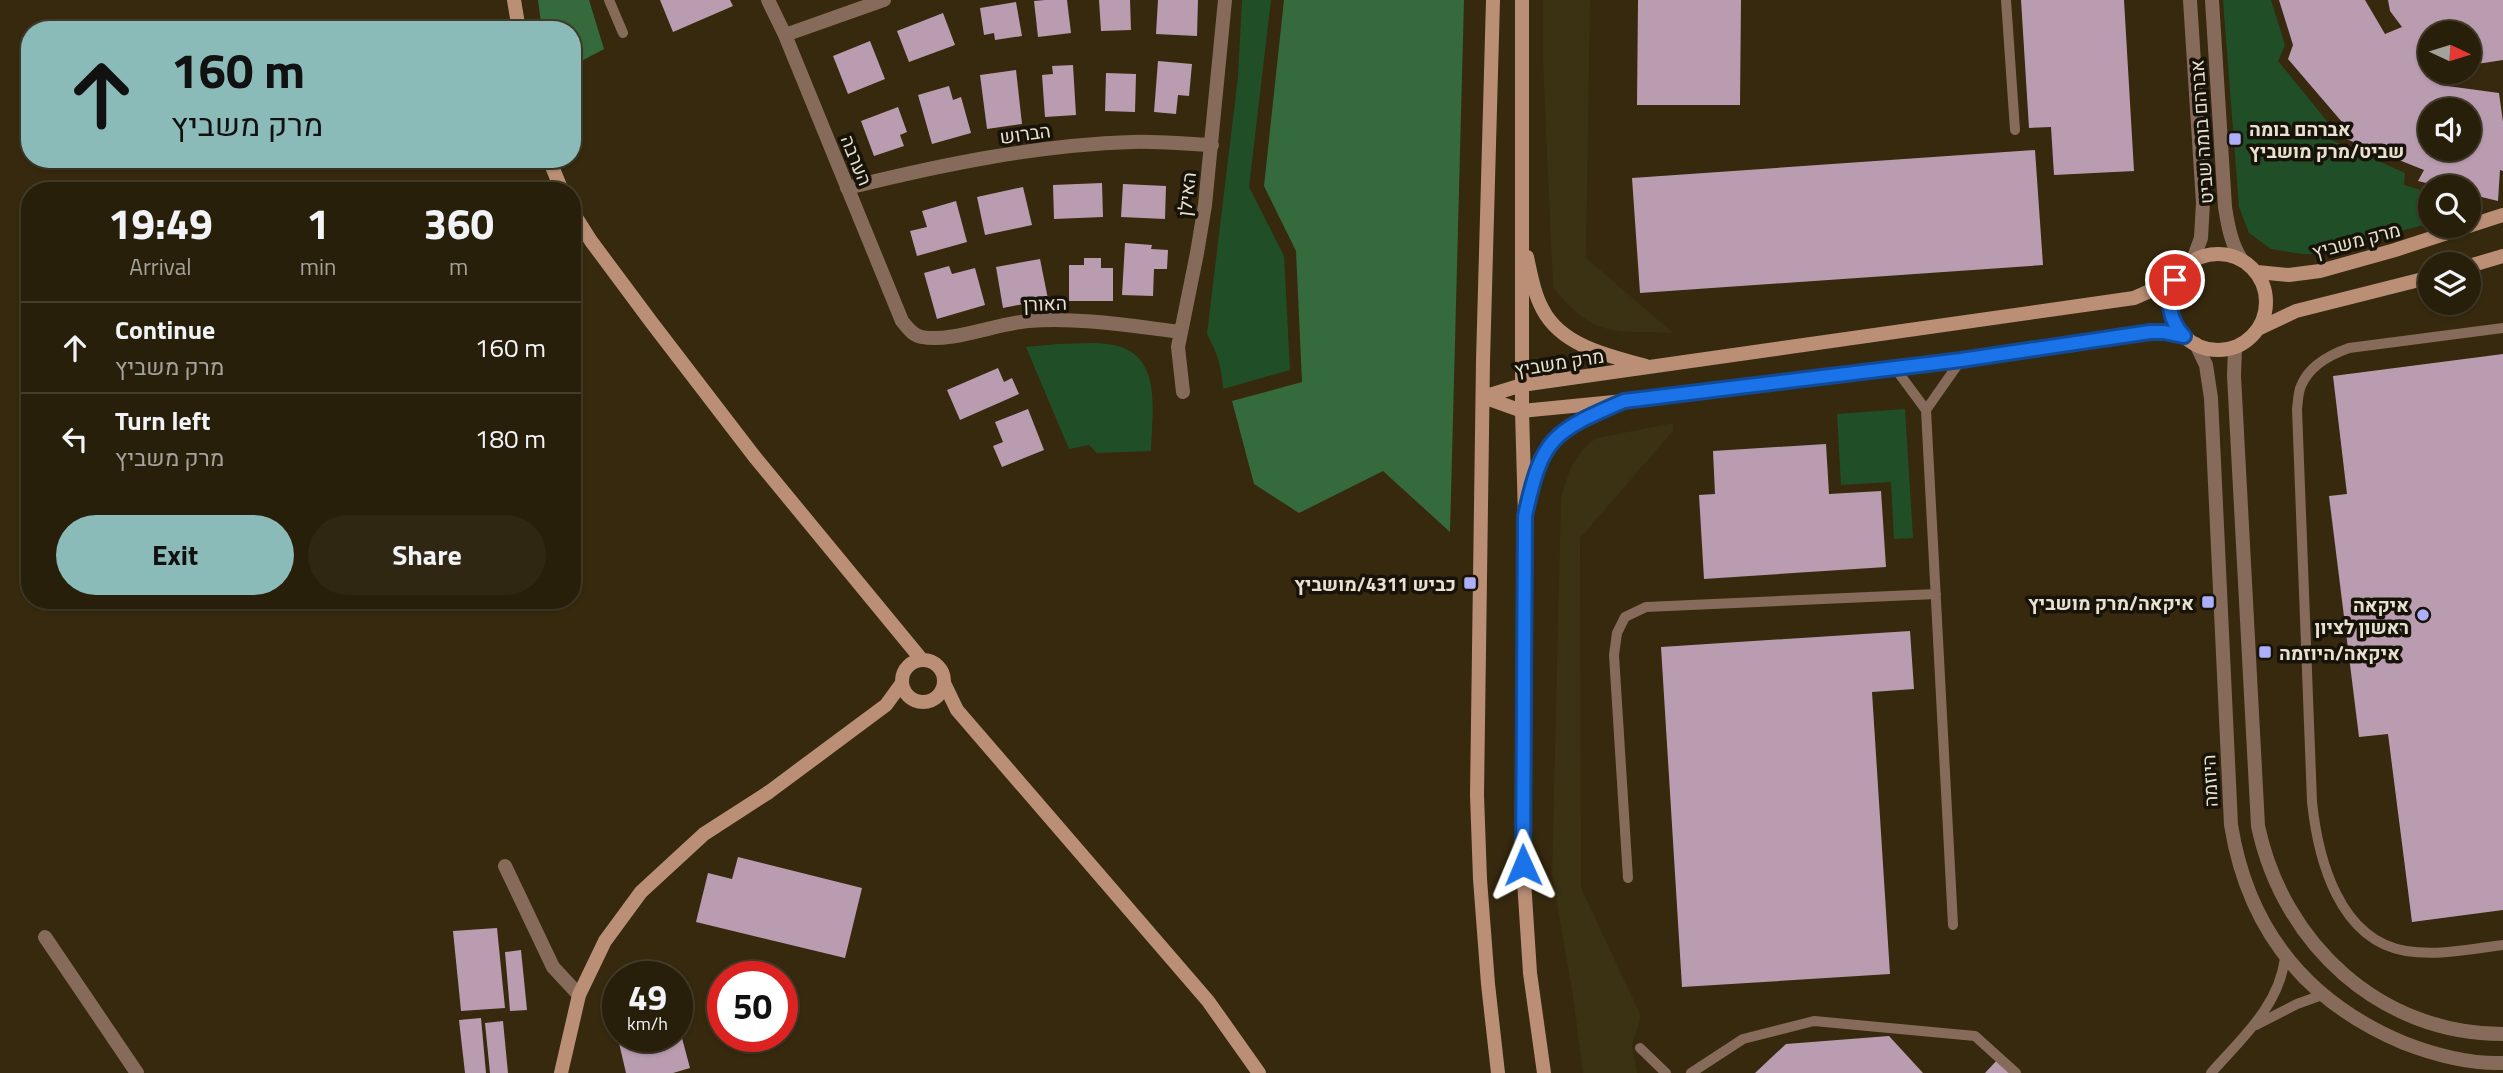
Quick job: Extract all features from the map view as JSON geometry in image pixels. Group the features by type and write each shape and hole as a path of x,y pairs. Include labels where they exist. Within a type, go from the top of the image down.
{"street":[{"path":"514,0 518,21"},
{"name":"הערבה","path":"768,0 785,35 902,321 913,333"},
{"path":"785,35 884,0"},
{"name":"האילן","path":"1183,391 1178,347 1197,253 1212,145 1225,0"},
{"path":"1493,0 1483,397 1478,844 1488,984 1498,1073"},
{"path":"1522,0 1522,411 1525,516 1523,865 1530,973 1544,1073"},
{"name":"אברהם בומה שביט","path":"2190,0 2203,203 2201,238 2193,260"},
{"name":"אברהם בומה שביט","path":"2212,0 2225,207 2232,242 2241,259"},
{"name":"הברוש","path":"847,188 970,160 1060,148 1133,141 1212,145"},
{"name":"מרק משביץ","path":"2257,272 2289,275 2320,271 2503,215"},
{"path":"581,225 745,445 907,645 916,662"},
{"path":"1522,238 1537,295 1544,311 1562,334 1598,352 1654,368"},
{"path":"2193,260 2211,253 2224,253 2241,259 2257,272 2266,295 2266,308 2258,329 2247,341 2235,347 2234,376 2258,826 2264,857 2296,921 2326,958 2346,977 2392,1007 2418,1019 2456,1031 2503,1034"},
{"path":"2481,262 2503,256"},
{"name":"מרק משביץ","path":"1483,397 1522,384 1654,368 1897,330 2134,298 2175,280 2193,260"},
{"path":"2175,280 2170,302 2172,317 2190,340"},
{"path":"2258,329 2296,311 2418,280"},
{"name":"האורן","path":"913,333 922,337 945,337 1029,321 1181,332"},
{"name":"מרק משביץ","path":"1483,397 1522,411 1961,360 2150,332 2164,332 2213,350 2235,347"},
{"name":"היוזמה","path":"2190,340 2206,365 2211,398 2231,825 2240,871 2250,898 2285,958 2322,995 2372,1029 2416,1048 2470,1061 2503,1063"},
{"path":"1525,516 1538,463 1546,447 1570,426 1624,401"},
{"path":"886,705 913,699 926,702 943,690 944,676 936,664 916,662"},
{"path":"913,699 904,690 902,683 903,676 916,662"},
{"path":"561,1073 579,995 606,941 641,891 704,834 769,792 886,705 902,683"},
{"path":"944,683 957,710 1208,1001 1259,1073"},
{"path":"932,700 957,710"},
{"path":"505,866 553,967 579,995"},
{"path":"45,937 137,1073"}],"lane":[{"path":"609,0 623,33"},
{"path":"2006,0 2015,130"},
{"path":"2503,328 2348,348 2330,355 2313,368 2300,386 2297,409 2312,802 2315,831 2324,868 2351,918 2377,942 2404,951 2438,953 2503,945"},
{"path":"1926,410 1961,360"},
{"path":"1895,368 1926,410 1953,925"},
{"path":"1628,878 1614,655 1616,634 1625,617 1646,607 1936,594"},
{"path":"2211,1073 2270,1003 2282,978 2285,958"},
{"path":"2251,1028 2297,1004 2322,995"},
{"path":"1691,1073 1743,1039 1814,1021 1975,1036 2016,1073"},
{"path":"1640,1048 1666,1073"}],"green space":[{"path":"538,0 589,0 604,49 581,61 581,21 541,21"},
{"path":"1242,0 1271,0 1249,187 1284,256 1290,370 1223,389 1218,360 1207,334 1238,77"},
{"path":"1284,0 1464,0 1450,532 1383,471 1299,513 1254,484 1232,401 1302,382 1296,251 1264,186"},
{"path":"2223,0 2271,0 2285,45 2278,61 2331,126 2320,135 2405,173 2404,185 2418,189 2418,226 2314,254 2301,254 2271,249 2249,233 2239,207"},
{"path":"1107,344 1125,349 1138,357 1151,384 1151,451 1097,453 1089,445 1069,449 1026,347"},
{"path":"1905,409 1913,538 1894,539 1891,482 1841,485 1837,414"}],"sand":[{"path":"1543,0 1590,0 1586,258 1673,333 1606,328 1580,315 1553,287 1543,62"},
{"path":"1673,423 1673,431 1580,538 1581,888 1641,1016 1632,1045 1637,1073 1583,1073 1552,875 1561,499 1569,473 1589,443 1597,438"}],"building":[{"path":"660,0 730,0 733,6 673,32"},
{"path":"1067,0 1071,33 1038,37 1034,1"},
{"path":"1099,0 1130,0 1131,30 1101,31"},
{"path":"1158,0 1198,0 1197,36 1156,34"},
{"path":"1638,0 1741,0 1740,105 1637,105"},
{"path":"2021,0 2124,0 2134,171 2054,175 2051,127 2029,128"},
{"path":"2279,0 2365,0 2385,34 2402,27 2390,11 2388,0 2503,0 2503,60 2482,63 2482,21 2418,21 2418,84 2439,84 2499,93 2503,122 2503,171 2500,170 2498,201 2481,197 2481,175 2421,175 2424,170 2331,133 2342,122 2288,59 2293,45"},
{"path":"1016,2 1022,36 995,40 994,33 984,35 980,8"},
{"path":"943,13 955,45 909,62 897,31"},
{"path":"870,41 885,79 848,94 833,56"},
{"path":"1158,61 1192,64 1189,96 1178,95 1176,114 1154,112"},
{"path":"1073,65 1076,115 1045,117 1042,75 1053,74 1052,66"},
{"path":"1016,70 1022,124 987,129 980,75"},
{"path":"1106,73 1136,74 1135,112 1105,111"},
{"path":"949,86 953,100 961,97 971,133 932,144 918,95"},
{"path":"898,107 907,132 900,135 904,146 874,156 861,121"},
{"path":"2035,150 2043,265 1640,293 1632,178"},
{"path":"1102,183 1103,217 1054,219 1053,185"},
{"path":"1123,184 1166,186 1165,219 1121,217"},
{"path":"1023,187 1032,225 985,235 977,197"},
{"path":"956,201 967,242 917,256 910,231 927,227 922,211"},
{"path":"1125,243 1152,245 1151,249 1168,250 1167,269 1154,269 1153,296 1122,295"},
{"path":"1084,258 1101,258 1101,268 1113,268 1113,301 1069,301 1069,265 1084,265"},
{"path":"1040,259 1048,299 1003,308 996,267"},
{"path":"949,266 952,274 975,268 985,305 937,319 924,273"},
{"name":"איקאה ראשון לציון","path":"2503,354 2503,910 2412,922 2388,734 2359,737 2329,496 2347,494 2333,376"},
{"path":"998,368 1004,382 1012,378 1019,394 960,420 947,390"},
{"path":"1028,409 1044,450 1002,467 993,446 1003,442 995,422"},
{"path":"1826,444 1829,494 1881,491 1886,567 1704,579 1699,495 1715,494 1713,451"},
{"path":"1910,631 1914,689 1872,692 1890,974 1682,987 1661,647"},
{"path":"738,857 862,888 845,958 696,922 708,873 732,879"},
{"path":"497,928 505,1008 461,1011 453,931"},
{"path":"521,950 527,1010 510,1011 505,952"},
{"path":"481,1018 486,1073 465,1073 459,1020"},
{"path":"503,1021 508,1073 490,1073 485,1023"},
{"path":"1889,1036 1923,1073 1755,1073 1786,1044"},
{"path":"621,1052 686,1052 690,1068 673,1073 626,1073"},
{"path":"1999,1058 2014,1073 1985,1073"}],"place":[{"name":"אברהם בומה שביט/מרק מושביץ","path":"2235,139"},
{"name":"כביש 4311/מושביץ","path":"1470,583"},
{"name":"איקאה/מרק מושביץ","path":"2208,602"},
{"name":"איקאה ראשון לציון","path":"2423,615"},
{"name":"איקאה/היוזמה","path":"2265,652"}],"route":[{"path":"1523,865 1525,516 1538,463 1546,447 1558,435 1587,417 1624,401 1961,360 2150,332 2184,336 2172,317 2170,302 2175,280"}]}
